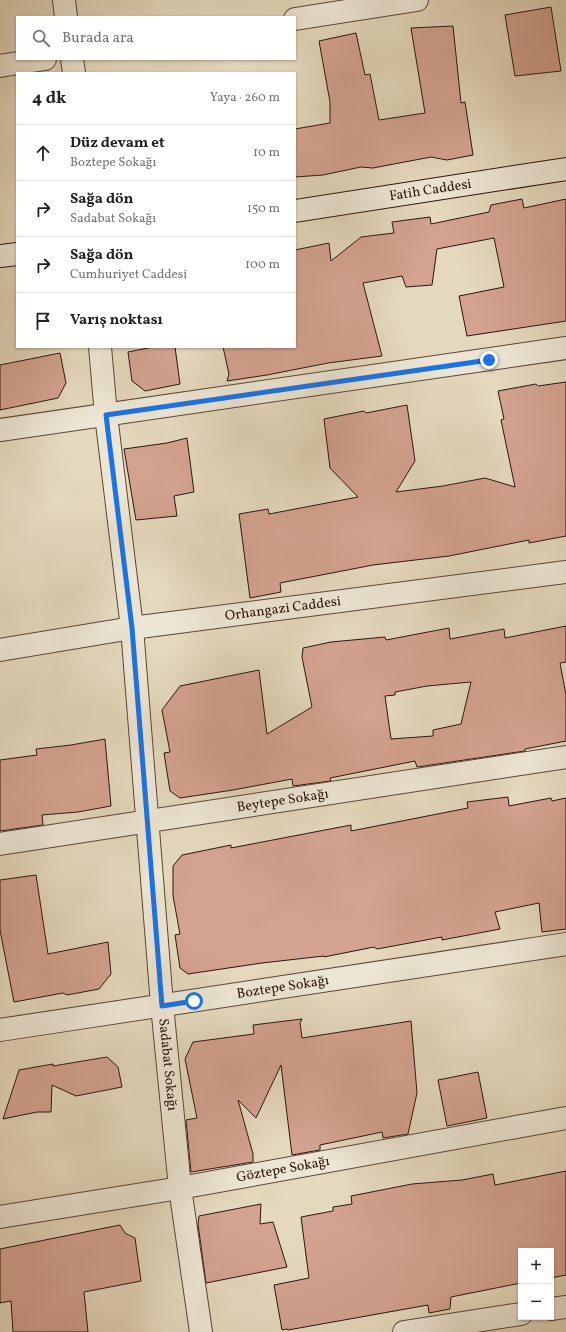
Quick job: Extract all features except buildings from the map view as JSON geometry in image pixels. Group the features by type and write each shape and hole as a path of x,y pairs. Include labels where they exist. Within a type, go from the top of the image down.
{"street":[{"path":"64,0 66,16"},
{"path":"296,20 417,0"},
{"path":"0,66 39,60"},
{"path":"72,60 74,72"},
{"name":"Fatih Caddesi","path":"296,211 566,169"},
{"path":"0,256 16,254"},
{"name":"Sadabat Sokağı","path":"100,348 106,415 132,628 162,1006 180,1188 201,1332"},
{"path":"0,430 566,348"},
{"name":"Orhangazi Caddesi","path":"0,650 132,628 566,572"},
{"name":"Beytepe Sokağı","path":"0,844 566,757"},
{"name":"Boztepe Sokağı","path":"0,1030 566,944"},
{"name":"Göztepe Sokağı","path":"0,1216 180,1188 566,1118"},
{"path":"554,1309 566,1307"},
{"path":"404,1332 518,1314"}],"route":[{"path":"194,1001 162,1006 132,628 106,415 489,360"}]}
